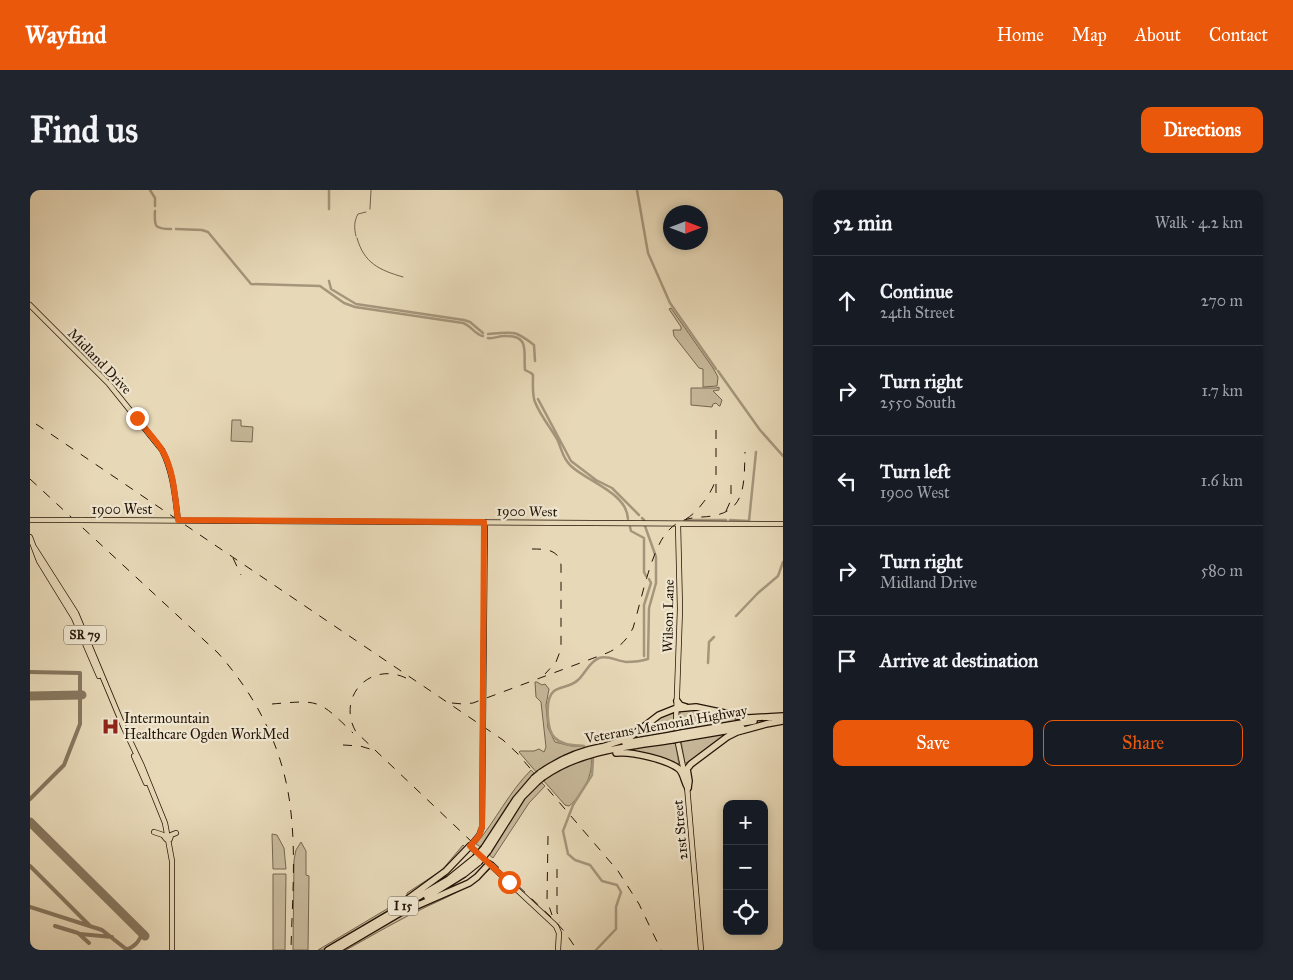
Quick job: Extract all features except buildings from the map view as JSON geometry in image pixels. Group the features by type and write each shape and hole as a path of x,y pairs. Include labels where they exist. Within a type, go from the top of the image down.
{"highway":[{"path":"677,701 681,706 706,708 739,718 783,716"},
{"path":"599,748 629,738 661,714 677,708 688,707"},
{"name":"Veterans Memorial Highway","path":"542,775 584,755 783,716"},
{"name":"Veterans Memorial Highway","path":"682,736 783,721"},
{"path":"688,788 687,769 694,761 729,736 770,723"},
{"name":"Veterans Memorial Highway","path":"337,950 477,860 486,849 516,799 536,780 566,757 585,750 672,738"},
{"path":"584,755 629,752 641,755 668,764 680,771 688,788"},
{"path":"668,764 682,765 694,761"},
{"path":"373,926 446,871 470,846"},
{"path":"373,926 469,882 477,877 489,864"},
{"name":"Veterans Memorial Highway","path":"328,950 373,926"}],"main road":[{"name":"Midland Drive","path":"30,305 109,384 162,450 167,460 172,480 178,520"},
{"name":"1900 West","path":"30,520 783,524"},
{"path":"484,522 482,827 479,836 470,846 556,926 559,933 558,950"},
{"name":"Wilson Lane","path":"677,708 680,604 678,524"},
{"name":"SR 79","path":"30,537 32,548 41,565 74,618 165,826"},
{"name":"SR 79","path":"32,548 76,613 147,777 165,826 169,843 172,881 172,950"},
{"name":"21st Street","path":"677,708 677,737 688,788 701,950"},
{"path":"165,826 175,833 171,835 169,843 163,835 156,832 163,830 165,826"}],"shaded area":[{"path":"671,308 713,368 718,377 717,386 703,387 703,369 699,368 674,336 673,330 681,330 681,327 669,309"},
{"path":"719,387 719,390 713,391 722,400 720,406 716,403 712,407 691,405 691,388"},
{"path":"232,420 241,420 241,426 253,427 252,442 231,441"},
{"path":"535,682 542,685 545,684 549,689 546,705 548,728 555,742 571,746 583,746 584,748 564,755 537,773 519,752 539,749 544,752 546,747 541,702 536,697"},
{"path":"690,708 749,719 680,732 680,709"},
{"path":"674,711 674,733 625,741 656,718"},
{"path":"737,731 694,760 685,763 681,741"},
{"path":"675,742 679,764 615,752"},
{"path":"591,757 591,770 586,784 574,802 569,806 565,805 543,780 566,765"},
{"path":"531,770 535,774 516,796 482,848 476,844 516,787"},
{"path":"541,782 545,786 529,803 493,858 488,854 521,803"},
{"path":"272,834 277,835 284,848 286,869 273,869"},
{"path":"301,842 306,851 306,875 309,876 308,950 293,950 294,860 296,850"},
{"path":"463,845 465,847 454,863 409,898 322,950 318,950 407,897 407,893 442,870"},
{"path":"488,868 490,869 483,875 461,890 343,950 418,906 465,886"},
{"path":"273,874 286,874 285,950 273,950"}],"waterway":[{"path":"150,190 155,198 155,206"},
{"path":"329,190 329,209"},
{"path":"370,209 371,190"},
{"path":"637,190 648,253 670,303 716,369"},
{"path":"155,211 155,224 159,228 171,229"},
{"path":"356,236 355,225 358,214 366,212"},
{"path":"176,229 208,232 251,284 320,286 344,303 355,307 463,323 477,334 483,336"},
{"path":"357,238 360,247 368,259 380,268 403,277"},
{"path":"329,281 331,289 356,304 464,320 470,322 483,333"},
{"path":"488,334 512,333 521,336 534,345 535,361"},
{"path":"488,338 513,336 522,342 525,351 525,370 533,375 535,402 557,439 566,460 578,472 614,495 626,510 628,519"},
{"path":"718,371 760,430 783,456"},
{"path":"538,399 571,461 596,480 612,488 639,515"},
{"path":"730,520 749,521 756,452"},
{"path":"686,520 726,520"},
{"path":"584,746 565,744 555,738 550,729 549,701 554,691 575,682 592,662 599,658 626,662 648,659 649,608 656,583 656,557 645,526"},
{"path":"630,527 631,531 644,538 644,572 646,576"},
{"path":"736,616 778,576 783,562"},
{"path":"644,656 644,605 651,583 649,579"},
{"path":"708,663 709,642 714,637"},
{"path":"593,759 592,775 573,805 563,831 568,854 575,860 590,865 602,881 617,885 621,892 616,907 616,929 596,950"}],"taxiway":[{"path":"30,672 80,673 80,724 64,765 30,799"},
{"path":"30,866 90,926"},
{"path":"30,907 102,930 126,949 131,948 137,942 141,935 139,931"},
{"path":"55,926 78,933 89,943"},
{"path":"80,934 112,937"}],"runway":[{"path":"30,696 82,695"},
{"path":"30,822 145,936"}],"railway":[{"path":"36,424 503,740 517,753 618,871 639,904 661,950"},
{"path":"716,430 716,498"},
{"path":"452,703 473,703 607,653 619,646 633,628 647,577 656,550 662,539 679,522 692,518 716,515 727,511 735,505 743,488 745,452"},
{"path":"726,511 731,500 731,477"},
{"path":"30,479 218,653 257,707 276,747 288,790 293,864 291,950"},
{"path":"686,519 703,503 715,482"},
{"path":"532,549 551,551 560,560 561,565 561,649 556,662 545,674"},
{"path":"233,558 241,575"},
{"path":"406,678 393,674 380,674 369,678 360,686 350,706 351,719 356,732 551,917 565,932 577,950"},
{"path":"272,704 300,702 317,704 325,708 353,733"},
{"path":"343,745 360,746 370,749"},
{"path":"548,836 547,900 552,915"},
{"path":"557,869 557,912 560,923"}],"place":[{"name":"Intermountain Healthcare Ogden WorkMed","path":"110,726"}],"route":[{"path":"137,418 162,450 167,460 178,520 484,522 482,827 479,836 470,846 509,882"}]}
